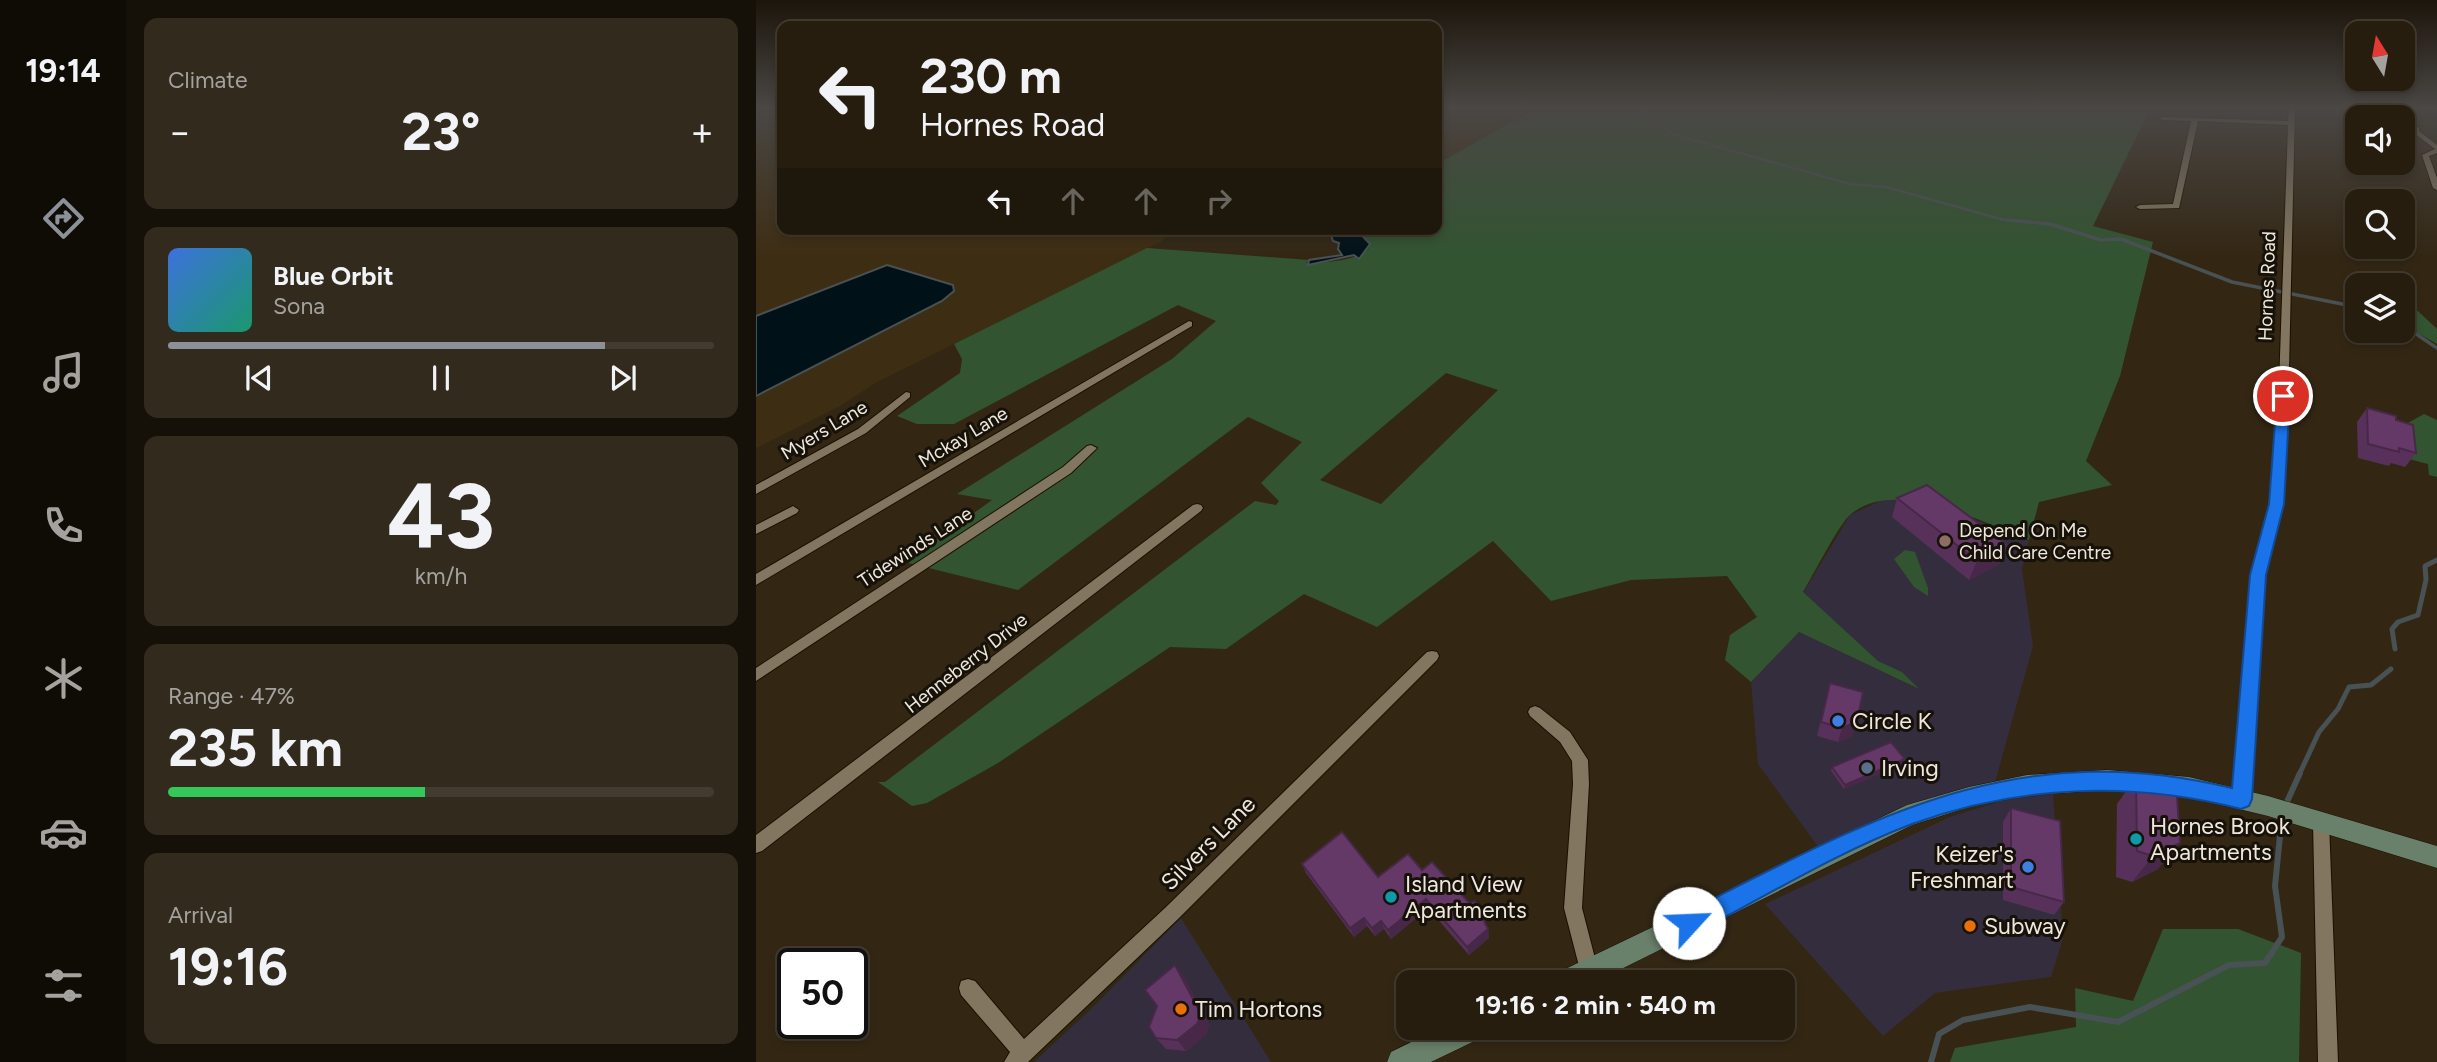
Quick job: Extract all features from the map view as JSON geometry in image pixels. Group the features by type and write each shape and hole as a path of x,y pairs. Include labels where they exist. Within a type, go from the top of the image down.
{"main road":[{"path":"1589,970 1740,900 1852,840 1907,816 1969,797 2027,785 2106,780 2189,787 2269,806 2437,857"},
{"path":"1401,1062 1446,1040"}],"street":[{"path":"2140,207 2176,206 2189,157"},
{"name":"Hornes Road","path":"2241,799 2258,575 2277,504 2283,414 2290,157"},
{"path":"2426,157 2437,188"},
{"name":"Mckay Lane","path":"756,580 1189,324"},
{"name":"Myers Lane","path":"756,490 862,431 906,395"},
{"name":"Tidewinds Lane","path":"756,675 1067,470 1091,448"},
{"name":"Henneberry Drive","path":"756,845 1197,508"},
{"path":"756,530 793,510"},
{"name":"Silvers Lane","path":"1019,1057 1171,914 1432,656"},
{"path":"1535,712 1565,737 1580,760 1581,784 1573,908 1589,970"},
{"path":"2311,819 2328,1062"},
{"path":"968,988 1019,1057"}],"shaded area":[{"path":"756,157 777,157 777,235 1166,235 1162,241 877,382 840,406 756,448"},
{"path":"1331,235 1362,235 1370,244 1359,259 1354,255 1308,265 1309,260 1342,255 1338,249 1339,243 1333,241"},
{"path":"887,265 953,285 954,291 942,301 756,396 756,316"},
{"path":"1886,498 1937,505 2029,540 2022,569 2033,646 1992,793 1827,859 1758,764 1751,682 1799,632 1916,688 1902,672 1878,661 1803,593 1850,515"},
{"path":"2053,794 2063,938 2051,977 1935,993 1883,1036 1765,904 1950,817 2001,801"},
{"path":"1181,918 1271,1062 1034,1062 1091,1009"}],"green space":[{"path":"1450,157 2127,157 2093,226 2153,242 2120,376 2086,461 2112,485 2039,502 2029,540 1939,506 1891,500 1870,504 1851,514 1846,520 1803,592 1878,661 1902,672 1919,689 1799,632 1751,682 1725,660 1730,635 1757,617 1727,576 1631,580 1551,601 1493,541 1377,627 1304,594 1226,649 1170,647 998,763 927,803 912,806 878,782 885,782 1255,501 1276,505 1279,501 1261,483 1302,442 1248,417 1018,590 896,560 925,548 992,500 957,494 1172,359 1216,321 1178,305 954,424 917,424 897,416 960,373 962,359 954,344 1147,248 1309,260 1306,263 1348,259 1369,248 1360,235 1442,235 1442,161","holes":["1446,373 1498,390 1381,504 1320,480"]},
{"path":"2415,308 2437,329 2437,344 2415,332"},
{"path":"2424,414 2437,420 2437,477 2429,475 2428,464 2405,458 2401,427"},
{"path":"1905,550 1915,552 1928,588 1928,596 1914,587 1894,559"},
{"path":"2163,929 2238,929 2301,953 2299,1062 1950,1062 1955,1048 2076,1027 2075,988 2133,1001"}],"building":[{"path":"2367,408 2396,416 2396,420 2413,425 2416,453 2399,448 2399,452 2368,444"},
{"path":"1927,485 2008,545 1977,561 1897,498"},
{"path":"1830,683 1863,692 1857,722 1842,728 1821,722"},
{"name":"Irving","path":"1891,742 1905,759 1845,785 1832,767"},
{"path":"2151,776 2176,781 2180,843 2153,856 2137,851 2136,777 2151,781"},
{"name":"Keizer's Freshmart","path":"2011,808 2060,821 2064,902 2011,887"},
{"name":"Island View Apartments","path":"1342,832 1378,877 1408,854 1422,870 1432,862 1470,904 1474,901 1484,911 1481,915 1488,929 1467,947 1426,899 1388,930 1381,921 1372,928 1364,918 1350,928 1302,864"},
{"name":"Tim Hortons","path":"1175,965 1201,1014 1197,1024 1177,1040 1156,1038 1149,1027 1157,1006 1145,990"}],"waterway":[{"path":"1752,157 1850,184 1886,187 2004,220 2027,222"},
{"path":"2007,220 2050,224 2101,240 2121,239 2232,282 2345,305"},
{"path":"2415,333 2437,348"},
{"path":"2395,649 2392,629 2398,622 2418,615 2426,580 2425,566 2437,560"},
{"path":"2299,775 2319,732 2338,709 2349,687 2371,685 2391,669"},
{"path":"2286,804 2300,773"},
{"path":"1931,1062 1939,1034 1963,1020 2030,1007 2118,1022 2229,965 2265,963 2282,937 2275,886 2282,816"}],"place":[{"name":"Depend On Me Child Care Centre","path":"1945,541"},
{"name":"Circle K","path":"1838,721"},
{"name":"Irving","path":"1867,768"},
{"name":"Hornes Brook Apartments","path":"2136,839"},
{"name":"Keizer's Freshmart","path":"2028,867"},
{"name":"Island View Apartments","path":"1391,897"},
{"name":"Subway","path":"1970,926"},
{"name":"Tim Hortons","path":"1181,1009"}],"route":[{"path":"1689,923 1740,900 1852,840 1907,816 1969,797 2027,785 2106,780 2189,787 2241,799 2258,575 2277,504 2283,396"}]}
